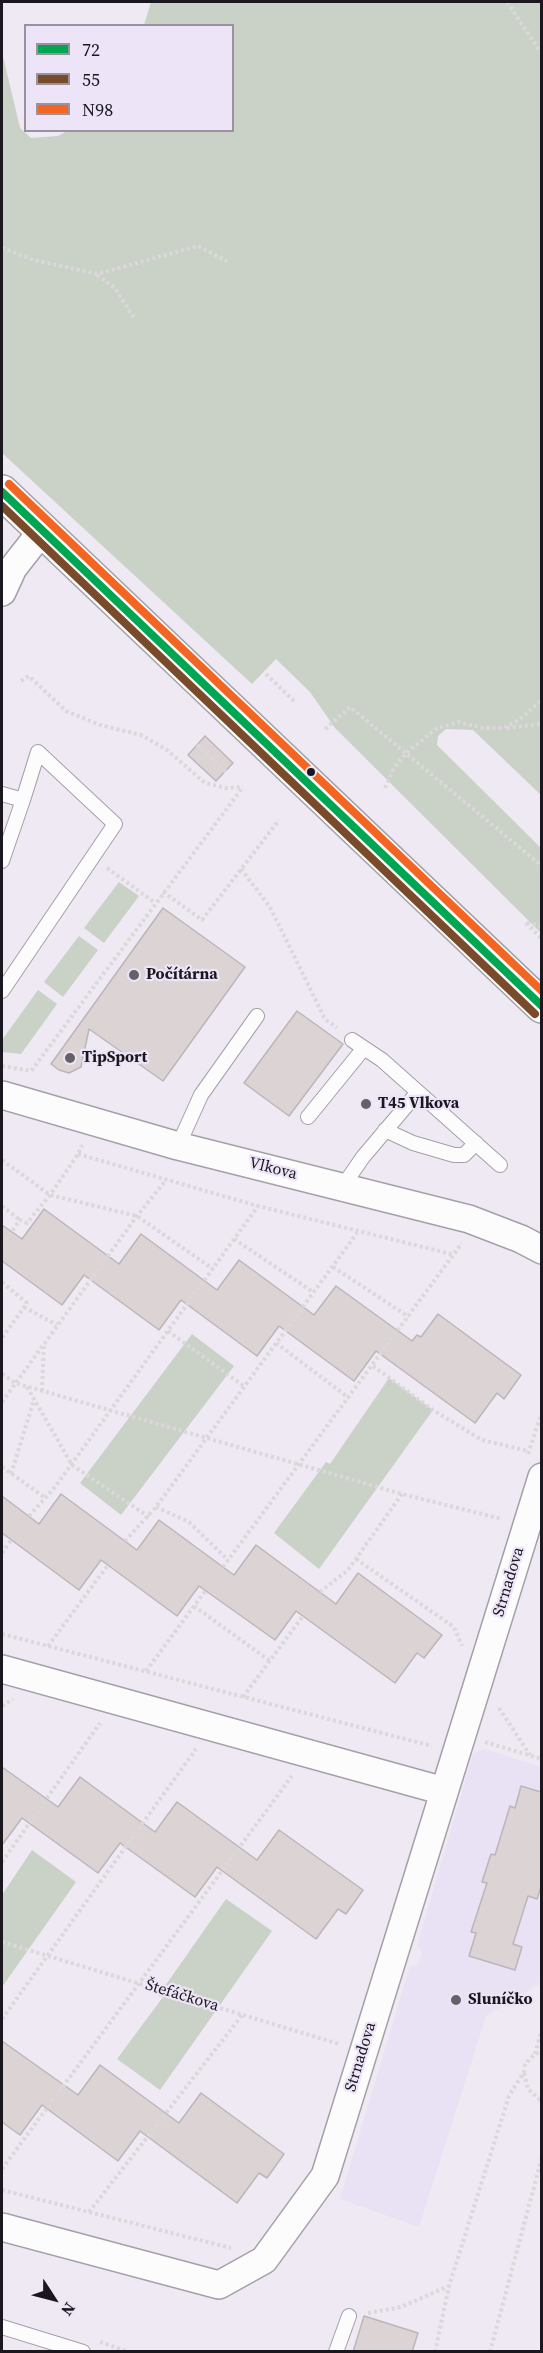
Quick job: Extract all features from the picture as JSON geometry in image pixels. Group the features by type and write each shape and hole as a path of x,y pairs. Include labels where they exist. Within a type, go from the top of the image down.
{"main road":[{"path":"2,492 542,1006"}],"street":[{"path":"2,592 13,568 42,531"},
{"name":"Vlkova","path":"2,1095 178,1146 469,1219 521,1239 542,1250"},
{"name":"Strnadova","path":"2,2227 219,2285 264,2260 325,2176 362,2051 463,1736 526,1525 534,1469"},
{"path":"2,1669 444,1791"}],"lane":[{"path":"2,861 38,752 115,824 2,991"},
{"path":"2,794 23,800"},
{"path":"178,1146 201,1095 257,1016"},
{"path":"308,1117 358,1044 382,1060 500,1165"},
{"path":"343,1186 385,1130 418,1092"},
{"path":"385,1130 413,1143 454,1155 464,1155 476,1143"},
{"path":"336,2352 349,2316"},
{"path":"2,2327 83,2352"}],"path":[{"path":"507,2 542,54"},
{"path":"97,274 198,246 227,261"},
{"path":"2,248 34,260 97,274 115,288 134,318"},
{"path":"266,674 296,702"},
{"path":"2,1066 31,1071 243,787 226,788 205,783 166,750 141,735 100,725 66,711 29,676 21,681"},
{"path":"504,728 520,719 542,700"},
{"path":"325,729 350,707 542,866"},
{"path":"385,788 393,770 406,753 437,728 459,722 483,728 542,724"},
{"path":"197,745 227,773"},
{"path":"163,892 202,920 279,820"},
{"path":"92,857 155,902"},
{"path":"241,868 270,907 325,1019 358,1044"},
{"path":"542,926 526,923 542,939"},
{"path":"2,1206 27,1223 50,1195 78,1154 84,1138"},
{"path":"78,1154 357,1233 455,1255"},
{"path":"2,1160 50,1195 137,1216 213,1269"},
{"path":"2,1402 137,1216 166,1180"},
{"path":"29,1516 72,1465 258,1206"},
{"path":"223,1567 455,1255 464,1240 469,1219"},
{"path":"2,1245 20,1220"},
{"path":"125,1541 149,1517 357,1233"},
{"path":"234,1239 313,1292"},
{"path":"333,1267 408,1317"},
{"path":"2,1282 27,1303 2,1338"},
{"path":"24,1307 57,1325"},
{"path":"168,1331 245,1387"},
{"path":"276,1343 349,1398"},
{"path":"42,1391 44,1344"},
{"path":"373,1366 433,1410 482,1440 529,1451"},
{"path":"2,1374 15,1383 42,1391 301,1463 402,1494 526,1525"},
{"path":"27,1386 72,1465 149,1517"},
{"path":"11,1474 34,1400"},
{"path":"534,1469 529,1451 542,1412"},
{"path":"2,1467 44,1497"},
{"path":"320,1592 348,1570 402,1494"},
{"path":"156,1507 189,1522 228,1560"},
{"path":"2,1553 11,1540"},
{"path":"356,1559 454,1627 467,1656"},
{"path":"48,1646 108,1565"},
{"path":"146,1671 206,1590"},
{"path":"194,1606 270,1661"},
{"path":"243,1697 303,1616"},
{"path":"2,1634 428,1746 436,1745"},
{"path":"498,1707 530,1755"},
{"path":"2,1863 104,1717"},
{"path":"463,1736 542,1759"},
{"path":"2,2019 200,1743"},
{"path":"2,2169 298,1769"},
{"name":"Štefáčkova","path":"2,1942 362,2051"},
{"path":"89,2212 243,2014"},
{"path":"535,2054 542,2029"},
{"path":"542,2051 535,2054 525,2064 524,2072 528,2089 542,2102"},
{"path":"435,2352 449,2286 510,2096 524,2072"},
{"path":"490,2352 542,2157"},
{"path":"2,2190 238,2248"},
{"path":"349,2316 401,2307 449,2286"}],"shaded area":[{"path":"151,2 541,2 541,795 473,730 446,729 438,736 437,745 541,848 541,933 335,728 310,692 276,659 252,684 2,453 2,52 20,128 31,138 58,136 65,132 234,132 234,24 144,24"},
{"path":"119,882 139,896 104,943 84,928"},
{"path":"79,936 98,950 63,997 44,982"},
{"path":"38,990 57,1004 21,1054 2,1052 2,1040"},
{"path":"192,1334 234,1366 121,1515 80,1483"},
{"path":"389,1378 433,1410 319,1569 274,1533 326,1462 330,1464"},
{"name":"Sluníčko","path":"484,1749 541,1767 542,1977 539,1984 486,2016 419,2227 340,2199 410,1966 418,1965 422,1953 417,1946 473,1754"},
{"path":"32,1850 76,1882 2,1987 2,1895"},
{"path":"226,1899 272,1931 160,2090 117,2059 163,1997 158,1996"}],"building":[{"path":"205,736 233,763 216,781 188,755"},
{"path":"163,908 245,967 163,1081 89,1029 81,1067 69,1073 59,1070 51,1064"},
{"path":"297,1011 343,1044 289,1116 244,1083"},
{"path":"44,1209 119,1264 141,1234 217,1290 239,1260 314,1315 336,1286 412,1341 417,1335 421,1337 438,1314 521,1375 504,1399 497,1393 475,1423 376,1351 354,1381 279,1326 257,1356 181,1300 159,1330 84,1275 62,1305 2,1261 2,1225 22,1239"},
{"path":"61,1494 137,1550 159,1520 234,1575 256,1545 336,1604 358,1573 442,1635 424,1658 417,1653 395,1683 296,1611 275,1640 199,1586 177,1616 101,1560 79,1590 2,1533 2,1496 39,1524"},
{"path":"2,1767 58,1807 80,1777 155,1832 177,1802 257,1860 279,1830 363,1890 346,1914 338,1909 316,1939 217,1867 195,1897 120,1843 98,1873 22,1818 2,1845"},
{"path":"521,1786 541,1792 542,1884 537,1899 528,1896 513,1944 522,1947 515,1970 469,1956 476,1933 471,1932 487,1883 482,1882 491,1854 495,1855 510,1806 515,1808"},
{"path":"2,2041 78,2095 100,2065 179,2123 201,2093 284,2154 267,2178 259,2173 237,2203 140,2131 118,2161 42,2105 20,2135 2,2122"},
{"path":"364,2316 418,2333 412,2352 353,2352"}],"transit line":[{"name":"N98","path":"9,484 542,991"},
{"name":"72","path":"2,492 542,1006"},
{"name":"55","path":"2,506 535,1014"}],"place":[{"name":"Počítárna","path":"134,975"},
{"name":"TipSport","path":"70,1058"},
{"name":"T45 Vlkova","path":"366,1104"},
{"name":"Sluníčko","path":"456,2000"}]}
